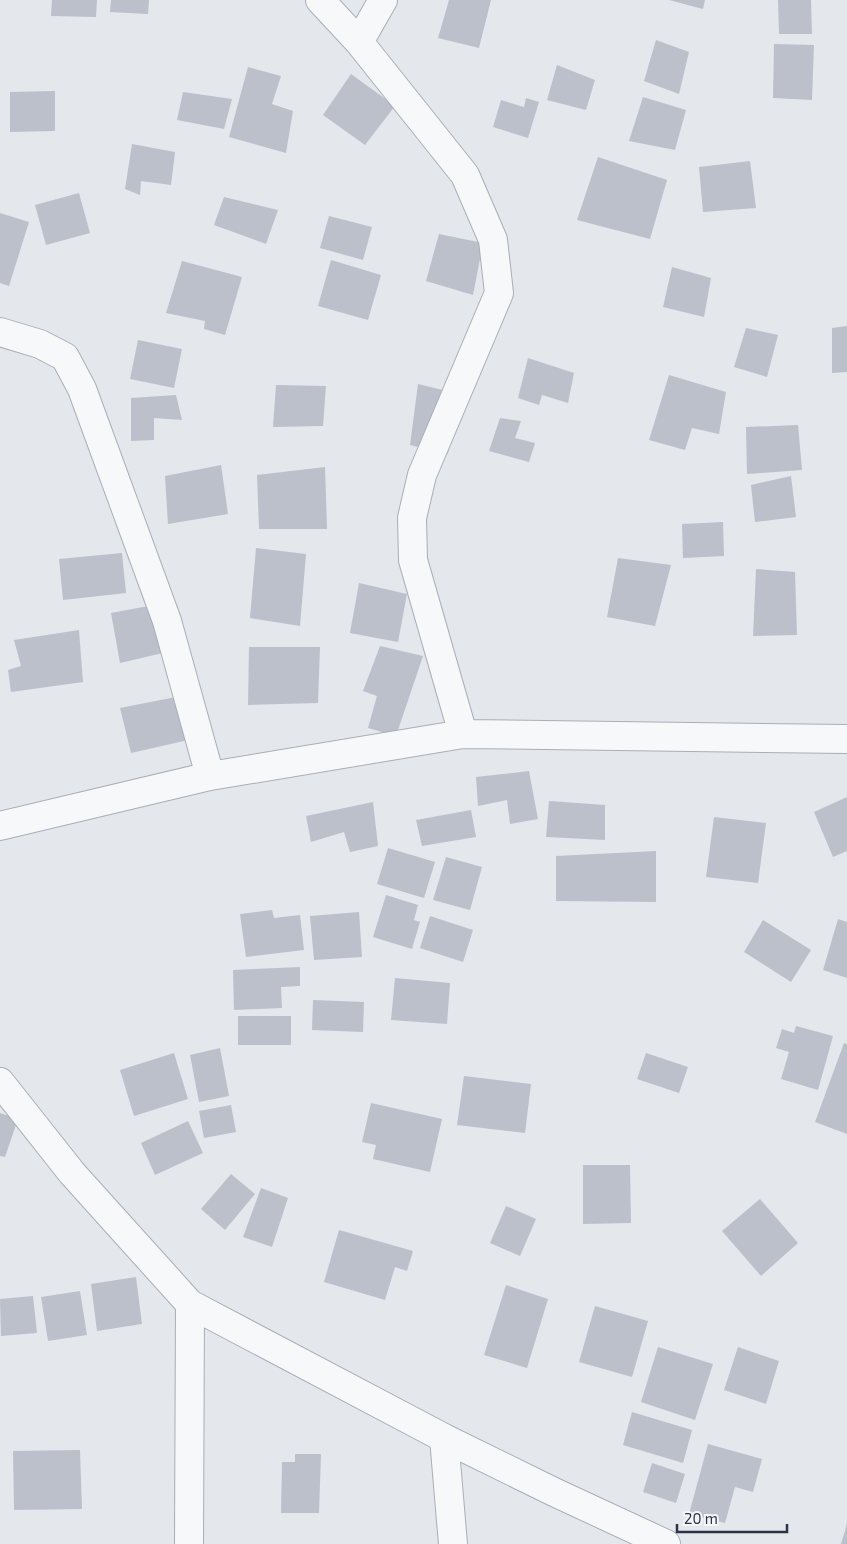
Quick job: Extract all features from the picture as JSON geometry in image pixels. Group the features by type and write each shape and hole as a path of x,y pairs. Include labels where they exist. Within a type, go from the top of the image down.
{"street":[{"path":"320,0 359,42 465,175 493,240 499,293 422,475 412,518 413,560 463,734"},
{"path":"359,42 383,0"},
{"path":"0,332 40,344 64,357 82,389 167,621 210,776"},
{"path":"0,826 210,776 463,734 847,739"},
{"path":"0,1082 72,1173 190,1304 444,1438 666,1544"},
{"path":"189,1544 190,1304"},
{"path":"444,1438 453,1544"}],"building":[{"path":"52,0 97,0 96,17 51,16"},
{"path":"111,0 149,0 148,14 110,12"},
{"path":"449,0 491,0 479,48 438,38"},
{"path":"669,0 705,0 703,9"},
{"path":"778,0 811,0 812,34 779,34"},
{"path":"656,40 689,52 679,94 644,81"},
{"path":"774,44 814,45 812,100 773,98"},
{"path":"557,65 595,80 586,110 547,100"},
{"path":"248,67 281,76 272,104 293,111 286,153 229,137"},
{"path":"351,74 395,106 365,145 323,115"},
{"path":"55,91 55,131 10,132 10,92"},
{"path":"183,92 232,99 224,129 177,120"},
{"path":"643,97 686,110 675,150 629,141"},
{"path":"526,98 539,102 528,138 493,127 501,100 524,107"},
{"path":"132,144 175,152 171,185 141,181 140,195 125,189"},
{"path":"598,157 667,180 650,239 577,220"},
{"path":"750,161 756,208 703,212 699,167"},
{"path":"79,193 90,233 46,245 35,205"},
{"path":"224,197 278,210 266,244 214,225"},
{"path":"0,213 29,222 9,286 0,283"},
{"path":"329,216 372,227 363,260 320,248"},
{"path":"439,234 483,243 473,295 426,281"},
{"path":"331,260 381,275 368,320 318,306"},
{"path":"182,261 242,277 225,335 204,329 205,321 166,313"},
{"path":"672,267 711,278 704,317 663,307"},
{"path":"847,326 847,372 832,373 832,328"},
{"path":"746,328 778,335 767,377 734,367"},
{"path":"138,340 182,349 174,388 130,379"},
{"path":"528,358 574,373 568,403 542,395 539,405 518,398"},
{"path":"669,375 726,392 719,434 692,428 685,450 649,440"},
{"path":"418,384 459,394 448,454 410,445"},
{"path":"276,385 326,386 323,426 273,427"},
{"path":"176,395 182,420 154,418 154,440 131,441 131,398"},
{"path":"500,418 521,421 515,438 535,443 529,462 489,451"},
{"path":"798,425 802,470 747,474 746,427"},
{"path":"221,465 228,514 168,524 165,476"},
{"path":"325,467 327,529 259,529 257,475"},
{"path":"791,476 796,517 755,522 751,485"},
{"path":"723,522 724,556 683,558 682,524"},
{"path":"256,548 306,554 300,626 250,618"},
{"path":"122,553 126,593 63,600 59,559"},
{"path":"618,558 671,565 655,626 607,617"},
{"path":"756,569 795,572 797,635 753,636"},
{"path":"359,583 407,594 398,642 350,633"},
{"path":"154,605 167,652 120,663 111,613"},
{"path":"79,630 83,682 11,692 8,670 21,666 14,640"},
{"path":"380,646 423,656 396,736 368,728 377,696 363,691"},
{"path":"249,647 320,647 318,703 248,705"},
{"path":"186,695 197,738 131,753 120,708"},
{"path":"529,771 538,819 510,824 507,800 478,806 476,777"},
{"path":"847,797 847,851 833,857 814,812"},
{"path":"549,801 605,805 605,840 546,837"},
{"path":"373,802 378,846 350,852 344,832 311,842 306,816"},
{"path":"471,810 476,837 422,846 416,820"},
{"path":"714,817 766,823 758,883 706,877"},
{"path":"388,848 435,862 424,898 377,884"},
{"path":"656,851 656,902 556,901 556,856"},
{"path":"446,857 482,867 470,910 433,900"},
{"path":"386,895 418,905 414,920 420,922 412,949 373,937"},
{"path":"272,910 274,918 300,915 304,950 246,957 240,914"},
{"path":"359,912 362,957 314,960 310,916"},
{"path":"430,916 473,930 463,962 420,948"},
{"path":"838,919 847,922 847,978 823,970"},
{"path":"763,920 811,950 791,982 744,952"},
{"path":"300,967 300,986 281,987 282,1008 234,1010 233,970"},
{"path":"395,978 450,983 447,1024 391,1020"},
{"path":"313,1000 364,1002 363,1032 312,1030"},
{"path":"238,1016 291,1016 291,1045 238,1045"},
{"path":"796,1026 833,1036 818,1090 781,1079 789,1052 776,1048 782,1029 794,1033"},
{"path":"844,1043 847,1044 847,1134 815,1122"},
{"path":"220,1048 229,1096 199,1102 190,1055"},
{"path":"174,1053 188,1099 134,1116 120,1070"},
{"path":"646,1053 688,1067 679,1093 637,1079"},
{"path":"464,1076 531,1084 525,1133 457,1125"},
{"path":"371,1103 442,1119 430,1172 373,1159 376,1145 362,1142"},
{"path":"231,1105 236,1132 204,1138 199,1111"},
{"path":"0,1113 18,1119 5,1157 0,1156"},
{"path":"188,1121 203,1153 155,1175 141,1143"},
{"path":"583,1165 630,1165 631,1223 583,1224"},
{"path":"231,1174 255,1194 225,1230 201,1209"},
{"path":"261,1188 288,1198 272,1247 243,1237"},
{"path":"760,1199 798,1243 761,1276 722,1231"},
{"path":"506,1206 536,1219 520,1256 490,1243"},
{"path":"339,1230 413,1251 407,1271 395,1267 385,1300 324,1282"},
{"path":"136,1277 142,1324 97,1331 91,1284"},
{"path":"506,1285 548,1299 527,1368 484,1355"},
{"path":"80,1291 87,1335 48,1341 41,1297"},
{"path":"33,1296 37,1333 1,1336 0,1299"},
{"path":"595,1306 648,1321 632,1377 579,1362"},
{"path":"658,1347 713,1364 695,1420 641,1402"},
{"path":"738,1347 779,1361 766,1404 724,1390"},
{"path":"632,1412 692,1430 683,1463 623,1445"},
{"path":"708,1444 762,1459 753,1492 735,1487 725,1523 689,1514"},
{"path":"80,1450 82,1509 14,1510 13,1451"},
{"path":"295,1454 321,1454 319,1513 281,1513 282,1462 295,1462"},
{"path":"652,1463 685,1474 676,1503 643,1492"},
{"path":"847,1524 847,1544 841,1544"}]}
